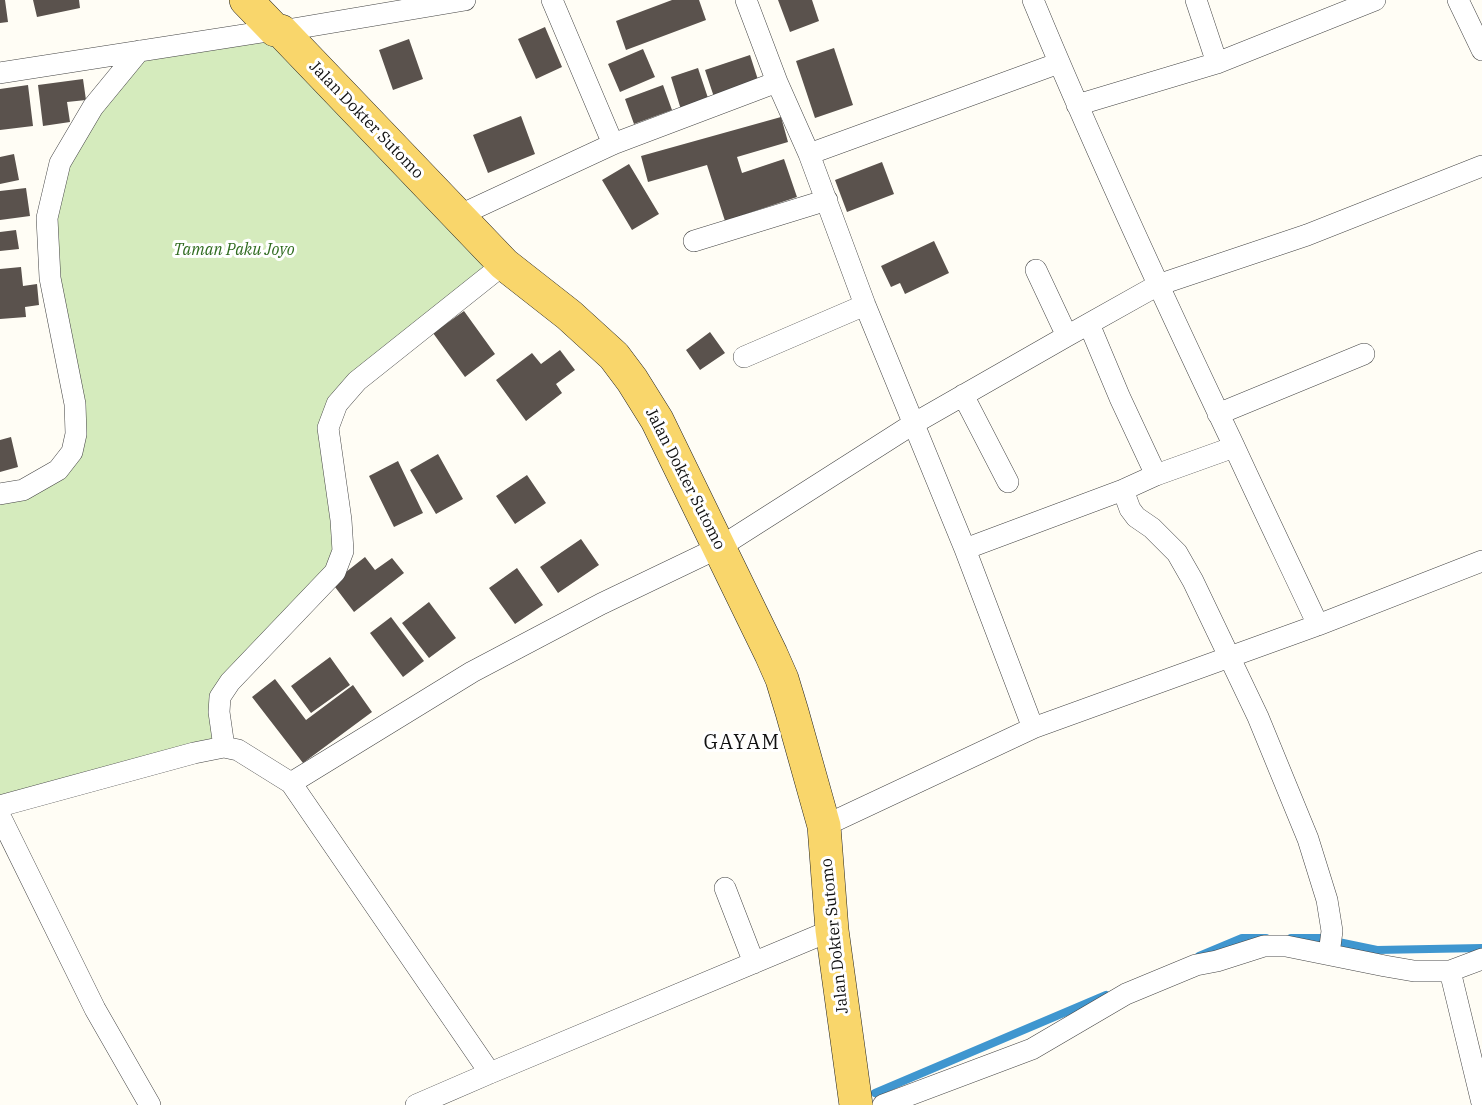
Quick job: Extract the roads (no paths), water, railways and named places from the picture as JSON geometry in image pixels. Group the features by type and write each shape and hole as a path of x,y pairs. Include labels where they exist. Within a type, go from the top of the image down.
{"main road":[{"name":"Jalan Dokter Sutomo","path":"246,0 504,264 569,315 614,356 657,420 782,679 806,756 824,826 832,930 856,1105"}],"street":[{"path":"0,73 465,0"},
{"path":"552,0 613,144"},
{"path":"746,0 777,82 827,200 865,305 965,549 1033,728"},
{"path":"1033,0 1077,105 1158,285 1318,626"},
{"path":"1196,0 1217,63"},
{"path":"1077,105 1217,63 1374,0"},
{"path":"1458,0 1482,50"},
{"path":"0,494 23,490 58,470 72,452 76,434 75,404 51,278 48,218 60,163 93,106 139,51"},
{"path":"809,154 1059,63"},
{"path":"458,216 613,144 777,82"},
{"path":"291,783 472,672 601,604 720,547 913,424 1158,285 1307,234 1482,166"},
{"path":"694,241 827,200"},
{"path":"224,747 219,712 220,697 230,682 335,572 343,551 328,428 337,404 357,381 504,264"},
{"path":"1036,270 1067,336"},
{"path":"744,357 865,305"},
{"path":"1089,324 1156,475"},
{"path":"1218,414 1364,354"},
{"path":"963,395 1008,482"},
{"path":"965,549 1234,447"},
{"path":"1123,490 1130,509 1136,517 1152,528 1177,553 1193,581 1258,717 1308,840 1327,900 1331,944"},
{"path":"824,826 1033,728 1318,626 1482,561"},
{"path":"0,806 183,756 224,747 238,750 291,783 490,1072"},
{"path":"0,816 95,1009 150,1105"},
{"path":"725,888 754,963"},
{"path":"416,1105 832,930"},
{"path":"883,1105 1032,1049 1126,994 1196,965 1264,946 1331,944 1414,970 1450,971 1482,959"},
{"path":"1450,971 1482,1103"}],"waterway":[{"path":"1199,956 1242,938 1266,938"},
{"path":"1291,938 1319,938 1377,950 1482,948"},
{"path":"875,1093 1106,995"}],"district":[{"name":"GAYAM","path":"742,743"}],"park label":[{"name":"Taman Paku Joyo","path":"234,250"}]}
